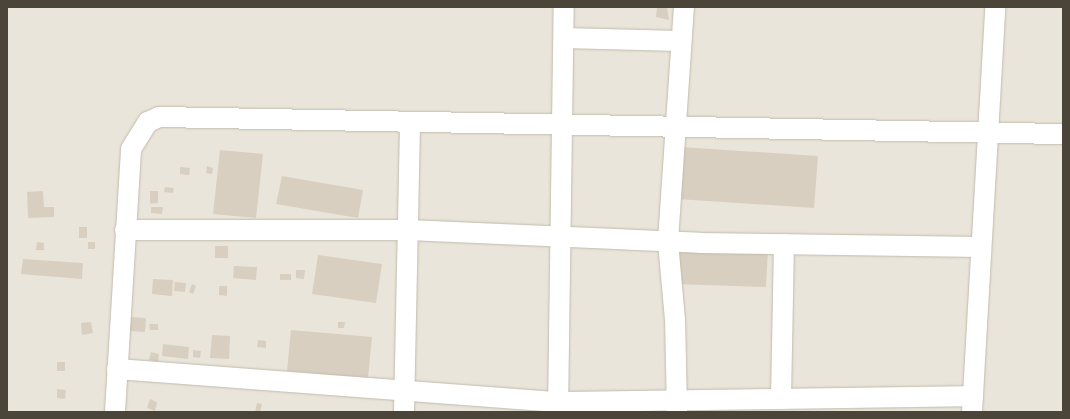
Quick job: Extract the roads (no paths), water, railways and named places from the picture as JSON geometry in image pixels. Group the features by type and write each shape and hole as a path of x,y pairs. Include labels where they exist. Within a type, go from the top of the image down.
{"street":[{"path":"558,407 564,7"},
{"path":"677,406 668,241 678,127 679,40 684,7"},
{"path":"117,369 404,390 558,407 677,406 780,399 973,404 995,7"},
{"path":"564,38 679,40"},
{"path":"115,412 131,149 148,122 160,117 562,126 1063,134"},
{"path":"404,412 410,123"},
{"path":"125,230 408,230 668,241 981,247"},
{"path":"780,399 784,244"}]}
